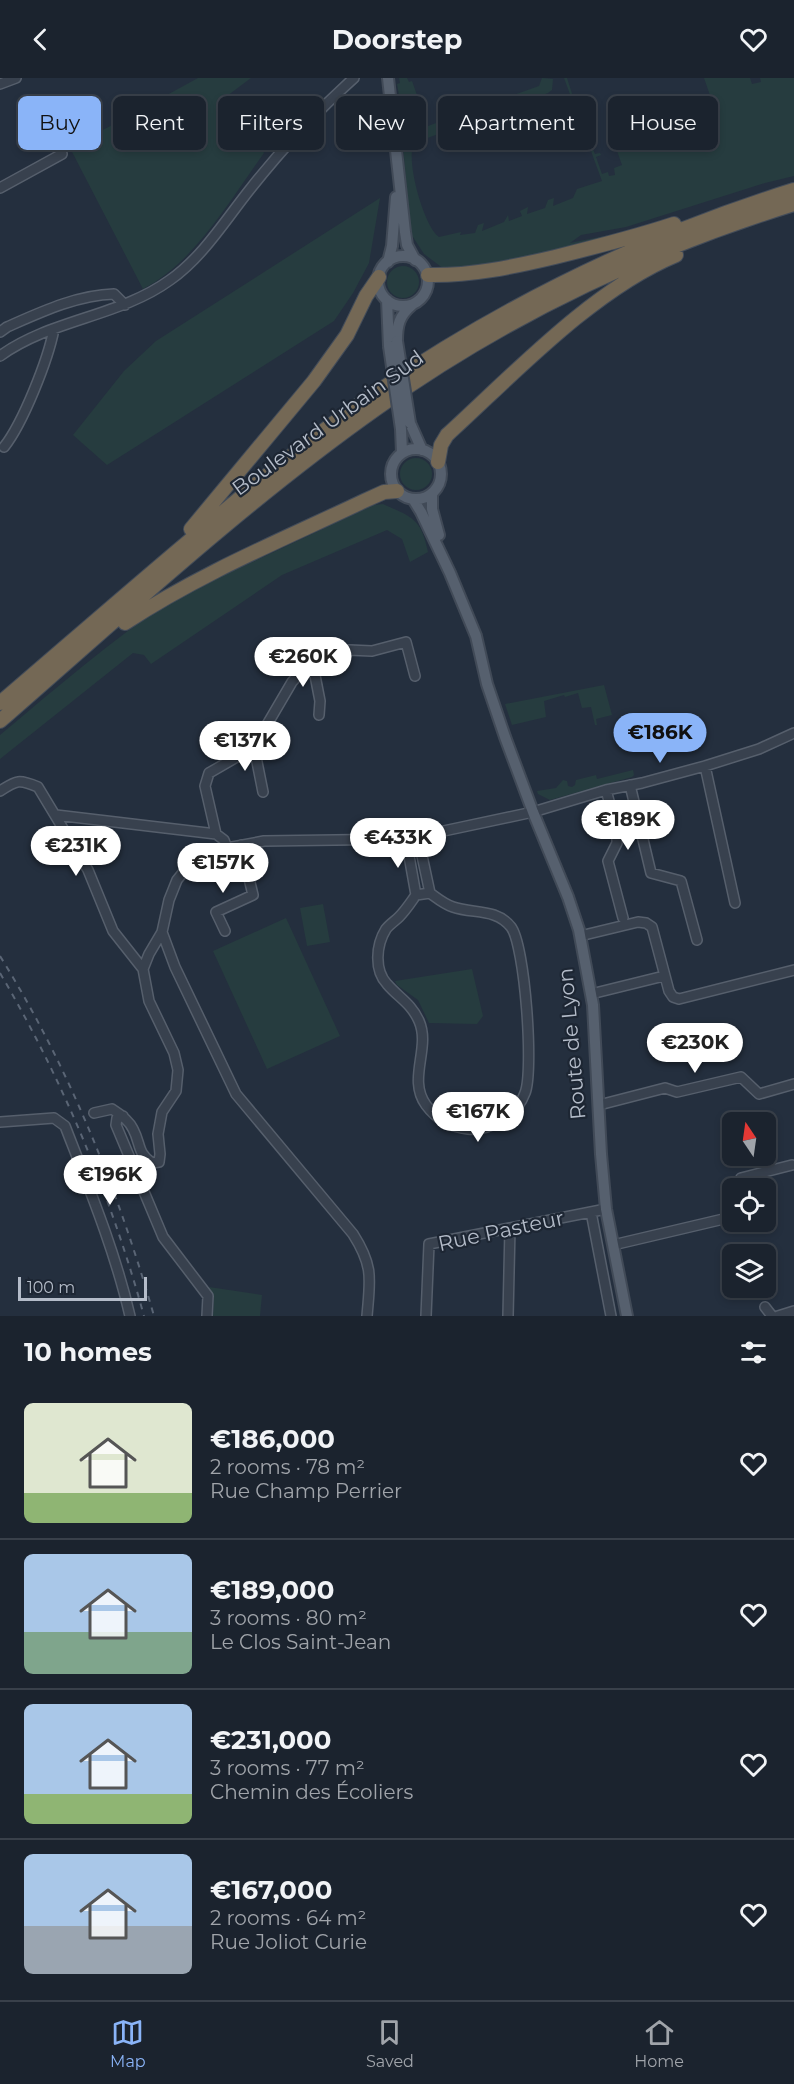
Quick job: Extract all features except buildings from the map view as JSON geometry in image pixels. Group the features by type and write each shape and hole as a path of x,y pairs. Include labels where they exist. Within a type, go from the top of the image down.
{"highway":[{"name":"Boulevard Urbain Sud","path":"0,703 166,560 306,444 376,393 445,348 545,291 602,264 680,230 794,190"},
{"name":"Boulevard Urbain Sud","path":"0,721 256,500 378,406 431,372 562,297 652,256 730,225 794,204"},
{"path":"428,275 482,272 531,263 650,232 723,207 741,207"},
{"path":"438,462 441,445 447,435 554,337 596,302 672,256 719,237 730,225"},
{"path":"166,560 169,549 197,523 314,381 347,335 366,296 379,277"},
{"path":"108,627 123,624 173,593 364,501 384,492 397,491"}],"main road":[{"path":"388,78 407,244 428,275 424,296 403,312 399,319 393,344"},
{"path":"398,176 392,246 388,262 379,277 381,293 387,300 399,306 412,304"},
{"path":"388,262 402,257 416,260"},
{"path":"387,300 405,426 402,453"},
{"path":"405,426 422,450"},
{"path":"408,450 422,450 429,452 438,462 441,479 432,494 413,499 397,491 391,475 392,466 402,453 408,450"},
{"name":"Route de Lyon","path":"432,494 432,509 450,573"},
{"name":"Route de Lyon","path":"413,499 422,512 476,636 487,684 533,812 568,897 580,936 591,994 606,1209 627,1316"}],"street":[{"path":"0,84 16,78"},
{"path":"2,351 54,329 125,305 171,280 193,260 271,162 354,78"},
{"path":"0,188 62,154"},
{"path":"0,332 58,306 97,295 114,294 125,305"},
{"path":"4,447 15,434 51,345 54,329"},
{"path":"216,834 205,786 208,773 254,747 292,682 312,660 348,650 372,651 406,642 415,676"},
{"path":"312,660 320,701 319,715"},
{"path":"143,969 162,932 169,900 177,880 190,864 227,848 264,841 418,837 533,812 606,790 705,766 759,749 794,733"},
{"path":"254,747 263,792"},
{"path":"705,766 735,903"},
{"path":"0,791 14,782 23,781 38,787 88,870 113,931 143,969 149,1001 174,1053 178,1070 176,1091 162,1112 158,1134 159,1162 152,1163 142,1157 133,1128 123,1116 111,1109 94,1113"},
{"path":"630,785 651,873 681,881 697,940"},
{"path":"606,790 617,830 617,843 608,861 623,918"},
{"path":"56,815 216,834 224,840 227,848"},
{"path":"418,837 430,893"},
{"path":"406,839 416,895"},
{"path":"225,931 216,912 253,895 241,845"},
{"path":"430,893 454,908 482,911 500,916 512,928 518,940 529,1050 529,1075 525,1092 514,1110 497,1124 476,1130 455,1127 438,1119 424,1103 418,1082 423,1043 421,1026 414,1010 386,983 378,965 378,946 387,929 416,895 430,893"},
{"path":"580,936 646,922 652,927 669,992 673,997 679,999 794,970"},
{"path":"162,932 175,967 236,1094 353,1234 365,1253 370,1274 367,1316"},
{"path":"591,994 664,976"},
{"path":"598,1105 665,1088 677,1092 741,1077 759,1094 794,1084"},
{"path":"123,1116 117,1118 116,1125 154,1217 163,1238 208,1296 207,1316"},
{"path":"0,1122 54,1118 65,1126 101,1219 125,1292 130,1316"},
{"path":"741,1178 792,1165"},
{"name":"Rue Pasteur","path":"426,1316 429,1244 606,1209"},
{"path":"591,1212 611,1316"},
{"path":"613,1245 722,1219"},
{"path":"508,1316 510,1228"},
{"path":"765,1306 772,1316"},
{"path":"777,1316 794,1311"}],"green space":[{"path":"198,78 251,78 227,96 218,96 218,150 262,150 264,153 224,210 195,246 179,263 143,289 71,150 101,150 101,131 113,124 113,150 206,150 206,96 165,96"},
{"path":"399,78 412,81 417,96 399,96 397,84 400,83"},
{"path":"542,78 553,79 552,90 540,96 511,96 539,86"},
{"path":"564,78 567,78 573,96 571,96"},
{"path":"704,78 750,78 752,84 761,82 760,78 794,78 794,176 626,227 581,235 570,243 614,234 615,236 551,252 466,267 444,269 424,254 411,234 403,150 412,150 414,177 422,207 433,231 439,237 461,232 460,235 475,233 478,225 484,223 482,231 504,222 508,215 509,221 522,216 520,211 528,207 527,214 545,208 548,200 554,198 553,206 573,198 577,189 602,181 591,150 593,150 595,154 600,153 601,155 596,157 602,174 608,172 609,176 615,175 614,168 622,165 617,150 718,150 718,96 710,96"},
{"path":"426,120 428,126 438,122 438,134 426,139"},
{"path":"380,198 369,263 353,293 334,321 107,465 73,435 124,371 156,341"},
{"path":"403,266 414,271 419,282 414,293 403,298 392,293 387,282 392,271"},
{"path":"416,458 427,463 432,474 427,485 416,490 405,485 400,474 405,463"},
{"path":"383,504 414,520 422,532 428,552 410,562 402,539 387,530 282,575 151,664 144,655 133,653 0,759 0,735 105,648 171,600 374,505"},
{"path":"604,685 612,715 596,719 597,725 595,725 591,707 582,708 578,693 544,701 546,717 512,725 505,704"},
{"path":"633,770 632,777 550,800 538,794 537,791 556,788 563,780 572,787 576,780 596,775 597,779"},
{"path":"323,904 330,942 307,946 300,908"},
{"path":"286,918 340,1036 267,1069 213,951"},
{"path":"472,969 483,1016 477,1024 429,1023 418,1000 397,985 395,981"},
{"path":"209,1287 262,1295 260,1316 213,1316 214,1297"}],"railway":[{"path":"0,956 25,998 70,1085 108,1176 154,1316"},
{"path":"0,973 65,1097 101,1183 144,1316"}]}
